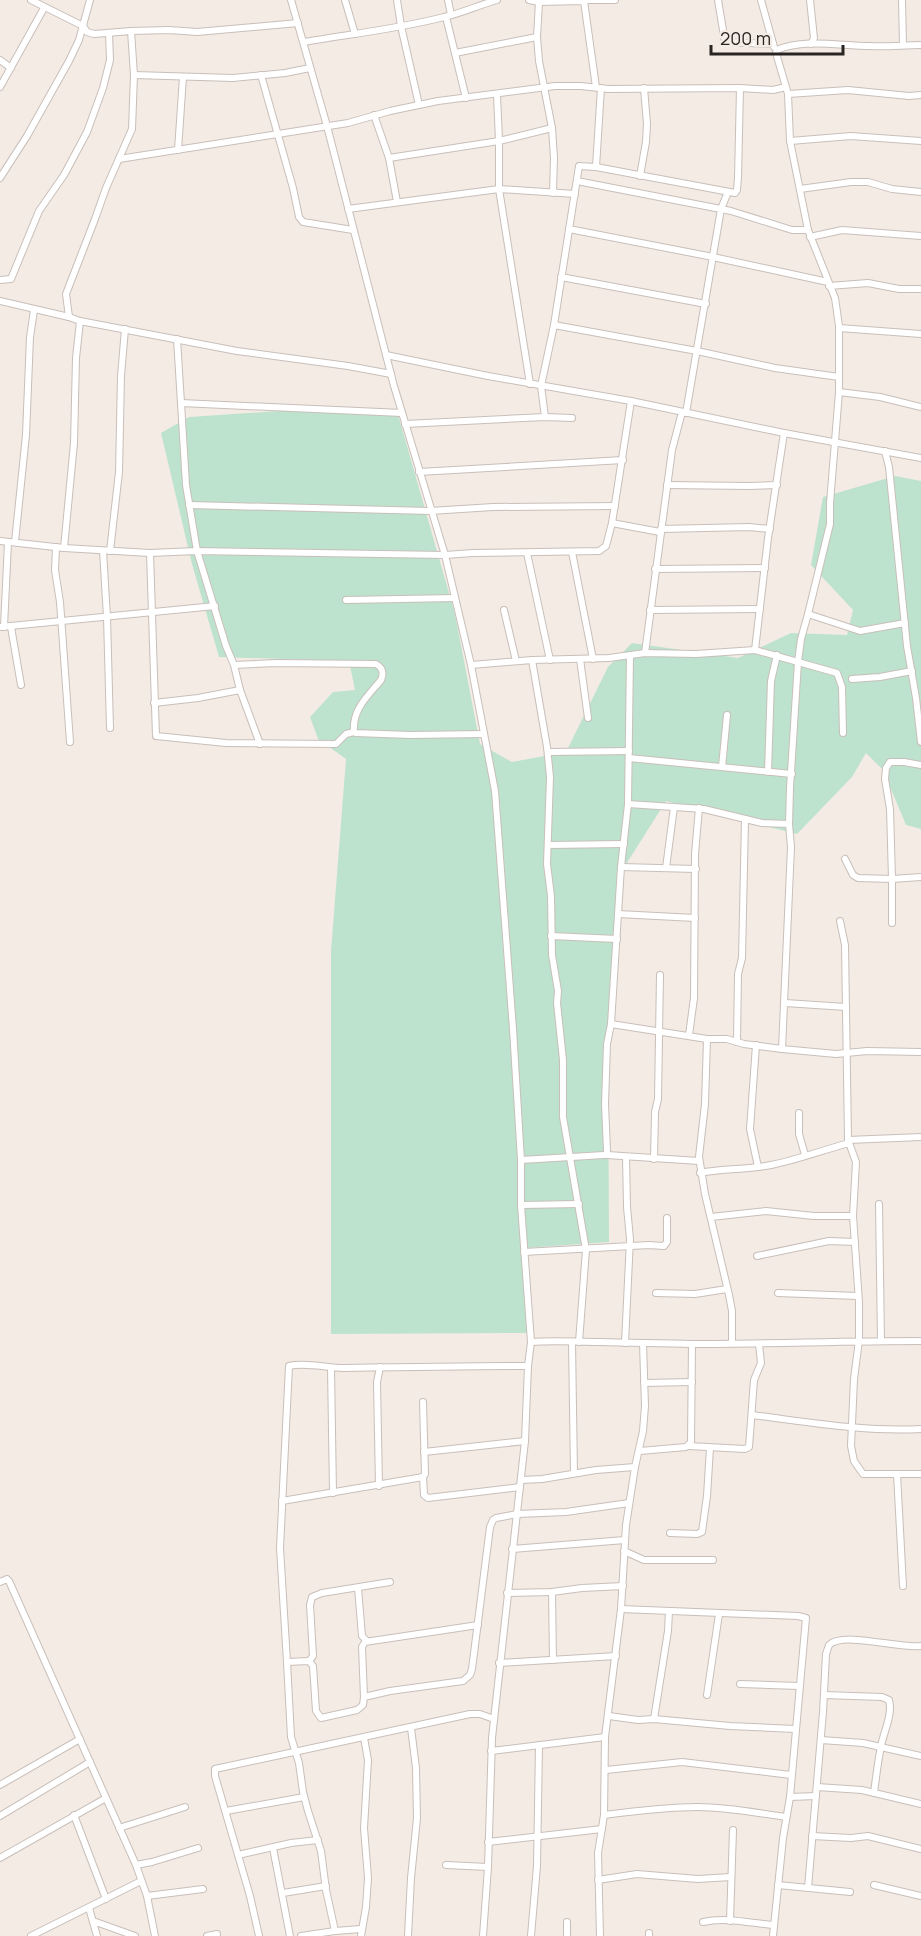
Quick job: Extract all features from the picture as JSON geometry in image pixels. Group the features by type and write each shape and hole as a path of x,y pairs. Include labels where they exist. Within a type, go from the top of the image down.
{"street":[{"path":"31,0 83,26 87,32 169,30 197,32 298,23"},
{"path":"0,178 48,101 79,40 90,0"},
{"path":"291,0 327,126 391,374 445,555 471,665 495,790 531,1342 525,1441 491,1751 488,1868 483,1936"},
{"path":"345,0 355,34"},
{"path":"397,0 419,105"},
{"path":"448,0 448,16 454,52 466,98"},
{"path":"304,42 448,16 495,0"},
{"path":"529,0 539,2 615,0"},
{"path":"584,0 598,88 596,167"},
{"path":"718,0 725,42 773,44"},
{"path":"761,0 787,91 790,141 809,234 835,298 839,328 839,392 829,532 801,639 798,662 789,824 782,1049"},
{"path":"810,0 814,38 811,44"},
{"path":"902,0 903,45"},
{"path":"539,2 537,37 539,62 552,128 554,192"},
{"path":"0,87 44,8"},
{"path":"69,317 66,294 106,188 132,129 134,75 131,31"},
{"path":"0,280 11,279 39,211 64,175 87,132 103,88 110,60 109,33"},
{"path":"454,52 537,37"},
{"path":"776,53 777,50 786,46 811,44 893,47 921,45"},
{"path":"0,60 10,68"},
{"path":"134,75 233,78 310,68"},
{"path":"261,75 299,217 303,222 353,230"},
{"path":"178,150 183,77"},
{"path":"119,159 327,126 419,105 544,88 581,86 740,88 787,91 848,90 909,96 921,95"},
{"path":"640,176 647,133 644,88"},
{"path":"545,417 542,386 554,326 579,166 596,167 735,193 737,190 740,88"},
{"path":"497,95 500,141 499,189 530,384"},
{"path":"374,116 389,158 397,202"},
{"path":"389,158 500,141 552,128"},
{"path":"790,141 851,136 921,141"},
{"path":"577,181 721,209 809,234 842,230 921,236"},
{"path":"800,189 868,182 892,189 921,192"},
{"path":"348,209 499,189 575,194"},
{"path":"645,653 672,450 684,412 706,304 721,209 728,192"},
{"path":"569,229 713,257 828,284 868,283 899,289 921,289"},
{"path":"561,277 706,304"},
{"path":"0,301 80,321 266,356 391,374"},
{"path":"21,685 5,627 11,542 26,435 30,337 34,310"},
{"path":"64,548 72,465 76,358 80,321"},
{"path":"554,326 697,351 775,368 839,377"},
{"path":"839,328 921,334"},
{"path":"110,728 107,551 119,472 121,376 125,329"},
{"path":"177,339 186,484 197,551 240,690 260,744"},
{"path":"386,355 921,458"},
{"path":"839,392 880,397 921,407"},
{"path":"0,541 64,548 150,553 197,551 445,555 603,550 612,523 632,401"},
{"path":"181,403 402,413"},
{"path":"405,424 545,417 572,418"},
{"path":"755,650 784,433"},
{"path":"885,451 889,466 905,623 921,742"},
{"path":"889,466 898,454"},
{"path":"419,472 623,460"},
{"path":"667,485 777,485"},
{"path":"189,505 430,511 493,507 615,506"},
{"path":"612,523 660,531 770,529"},
{"path":"56,547 55,570 60,602 70,742"},
{"path":"572,552 594,659"},
{"path":"150,553 156,736 216,743 336,744 346,734 354,732 400,735 484,734"},
{"path":"527,553 550,660"},
{"path":"655,569 765,568"},
{"path":"346,600 455,598"},
{"path":"5,627 215,606"},
{"path":"650,610 760,609"},
{"path":"504,610 516,661"},
{"path":"808,614 860,631 905,623"},
{"path":"471,665 532,660 594,659 645,653 714,654 755,650 832,670 839,676 842,687 843,733"},
{"path":"606,1155 607,1044 611,1024 621,867 628,804 630,655"},
{"path":"768,771 771,681 777,655"},
{"path":"580,659 588,718"},
{"path":"532,660 548,752 550,777 547,864 551,896 551,936 563,1060 564,1117 586,1250 575,1342 574,1473"},
{"path":"234,665 276,663 380,666 383,675 357,710 354,716 354,732"},
{"path":"852,679 912,671"},
{"path":"154,703 240,690"},
{"path":"722,767 727,715"},
{"path":"548,752 629,754 792,774"},
{"path":"892,923 890,809 886,787 886,768 890,762 921,765"},
{"path":"628,804 699,808 762,823 789,824"},
{"path":"666,868 674,807"},
{"path":"689,1035 694,998 696,834 699,808"},
{"path":"737,1042 738,974 742,957 745,819"},
{"path":"548,845 624,844"},
{"path":"845,859 853,875 858,878 921,878"},
{"path":"621,867 696,869"},
{"path":"618,914 695,918"},
{"path":"840,921 845,945 849,1142 856,1162 854,1216 859,1340 854,1379 851,1446 854,1461 863,1474 921,1474"},
{"path":"551,936 617,939"},
{"path":"654,1159 660,975"},
{"path":"785,1003 846,1007"},
{"path":"611,1024 659,1033 727,1039 782,1049 846,1053 921,1052"},
{"path":"707,1039 705,1104 701,1124 699,1161 732,1311 732,1342"},
{"path":"756,1046 750,1129 758,1167"},
{"path":"799,1113 799,1134 805,1155"},
{"path":"700,1173 722,1169 744,1170 849,1142 921,1137"},
{"path":"520,1160 606,1155 699,1161"},
{"path":"626,1157 630,1246 626,1343"},
{"path":"521,1205 579,1204"},
{"path":"879,1204 881,1341"},
{"path":"711,1217 766,1211 814,1216 854,1216"},
{"path":"524,1252 667,1245 667,1218"},
{"path":"757,1256 829,1241 855,1242"},
{"path":"656,1293 695,1294 727,1289"},
{"path":"778,1293 858,1296"},
{"path":"531,1342 548,1340 759,1344 859,1340 921,1341"},
{"path":"600,1936 598,1853 604,1815 605,1737 621,1609 629,1503 644,1431 643,1343"},
{"path":"689,1446 692,1436 692,1344"},
{"path":"640,1451 689,1446 749,1448 754,1380 761,1363 759,1344"},
{"path":"335,1931 321,1851 304,1797 296,1751 291,1737 280,1548 288,1367 291,1365 331,1368 528,1366"},
{"path":"379,1486 377,1382 380,1367"},
{"path":"331,1368 333,1493"},
{"path":"644,1383 692,1382"},
{"path":"423,1402 423,1477 424,1495 428,1498 450,1497 574,1473 635,1467"},
{"path":"752,1415 851,1428 909,1431 921,1429"},
{"path":"424,1452 525,1441"},
{"path":"670,1533 698,1534 702,1532 710,1448"},
{"path":"897,1474 903,1586"},
{"path":"282,1501 423,1477"},
{"path":"364,1697 467,1679 472,1669 490,1527 493,1520 517,1514 566,1512 629,1503"},
{"path":"513,1549 625,1540"},
{"path":"624,1551 644,1560 713,1560"},
{"path":"0,1582 9,1581 136,1865 147,1896 155,1936"},
{"path":"287,1662 309,1661 313,1656 310,1605 312,1597 322,1593 390,1582"},
{"path":"507,1593 623,1586"},
{"path":"358,1587 362,1636 367,1641"},
{"path":"552,1592 553,1660"},
{"path":"621,1609 806,1618 790,1797 773,1936"},
{"path":"654,1719 669,1611"},
{"path":"707,1695 719,1614"},
{"path":"309,1661 313,1666 316,1711 321,1718 357,1710 363,1705 362,1647 367,1641 478,1625"},
{"path":"808,1888 826,1654 829,1645 834,1640 876,1641 900,1647 921,1646"},
{"path":"500,1664 616,1656"},
{"path":"740,1684 799,1686"},
{"path":"824,1695 882,1697 890,1700 874,1793"},
{"path":"259,1936 215,1769 476,1713 494,1719"},
{"path":"609,1716 638,1720 654,1719 795,1729"},
{"path":"408,1936 417,1818 416,1768 411,1728"},
{"path":"491,1751 605,1737"},
{"path":"301,1936 335,1931 361,1933 368,1878 364,1828 368,1760 364,1738"},
{"path":"0,1776 2,1784 80,1739"},
{"path":"821,1740 881,1746 921,1756"},
{"path":"531,1936 537,1866 539,1745"},
{"path":"0,1816 90,1762"},
{"path":"606,1770 682,1762 791,1775"},
{"path":"817,1787 874,1793 921,1804"},
{"path":"790,1797 816,1796"},
{"path":"226,1811 304,1797"},
{"path":"0,1858 106,1798"},
{"path":"119,1828 185,1807"},
{"path":"604,1815 663,1808 700,1807 786,1817"},
{"path":"74,1815 106,1899"},
{"path":"489,1842 602,1829"},
{"path":"730,1921 734,1830"},
{"path":"812,1836 851,1838 868,1836 921,1848"},
{"path":"238,1855 318,1840"},
{"path":"136,1865 198,1848"},
{"path":"273,1848 290,1936"},
{"path":"446,1864 488,1868"},
{"path":"598,1880 637,1874 698,1879 731,1878"},
{"path":"31,1936 141,1881"},
{"path":"778,1885 850,1892"},
{"path":"874,1885 921,1896"},
{"path":"283,1893 326,1886"},
{"path":"147,1896 203,1889"},
{"path":"89,1908 97,1936"},
{"path":"703,1922 712,1920 773,1925"},
{"path":"93,1921 135,1936"},
{"path":"567,1922 567,1936"},
{"path":"207,1936 217,1934"}],"green space":[{"path":"308,409 397,411 455,614 480,744 512,762 566,752 608,667 632,643 738,658 791,633 847,635 853,610 811,565 823,497 895,476 921,481 921,829 906,825 883,770 866,753 852,777 797,834 666,801 618,877 608,1036 609,1242 525,1248 529,1333 331,1334 331,951 346,759 318,739 310,717 333,692 355,690 349,661 219,657 192,564 161,433 189,417"}]}
